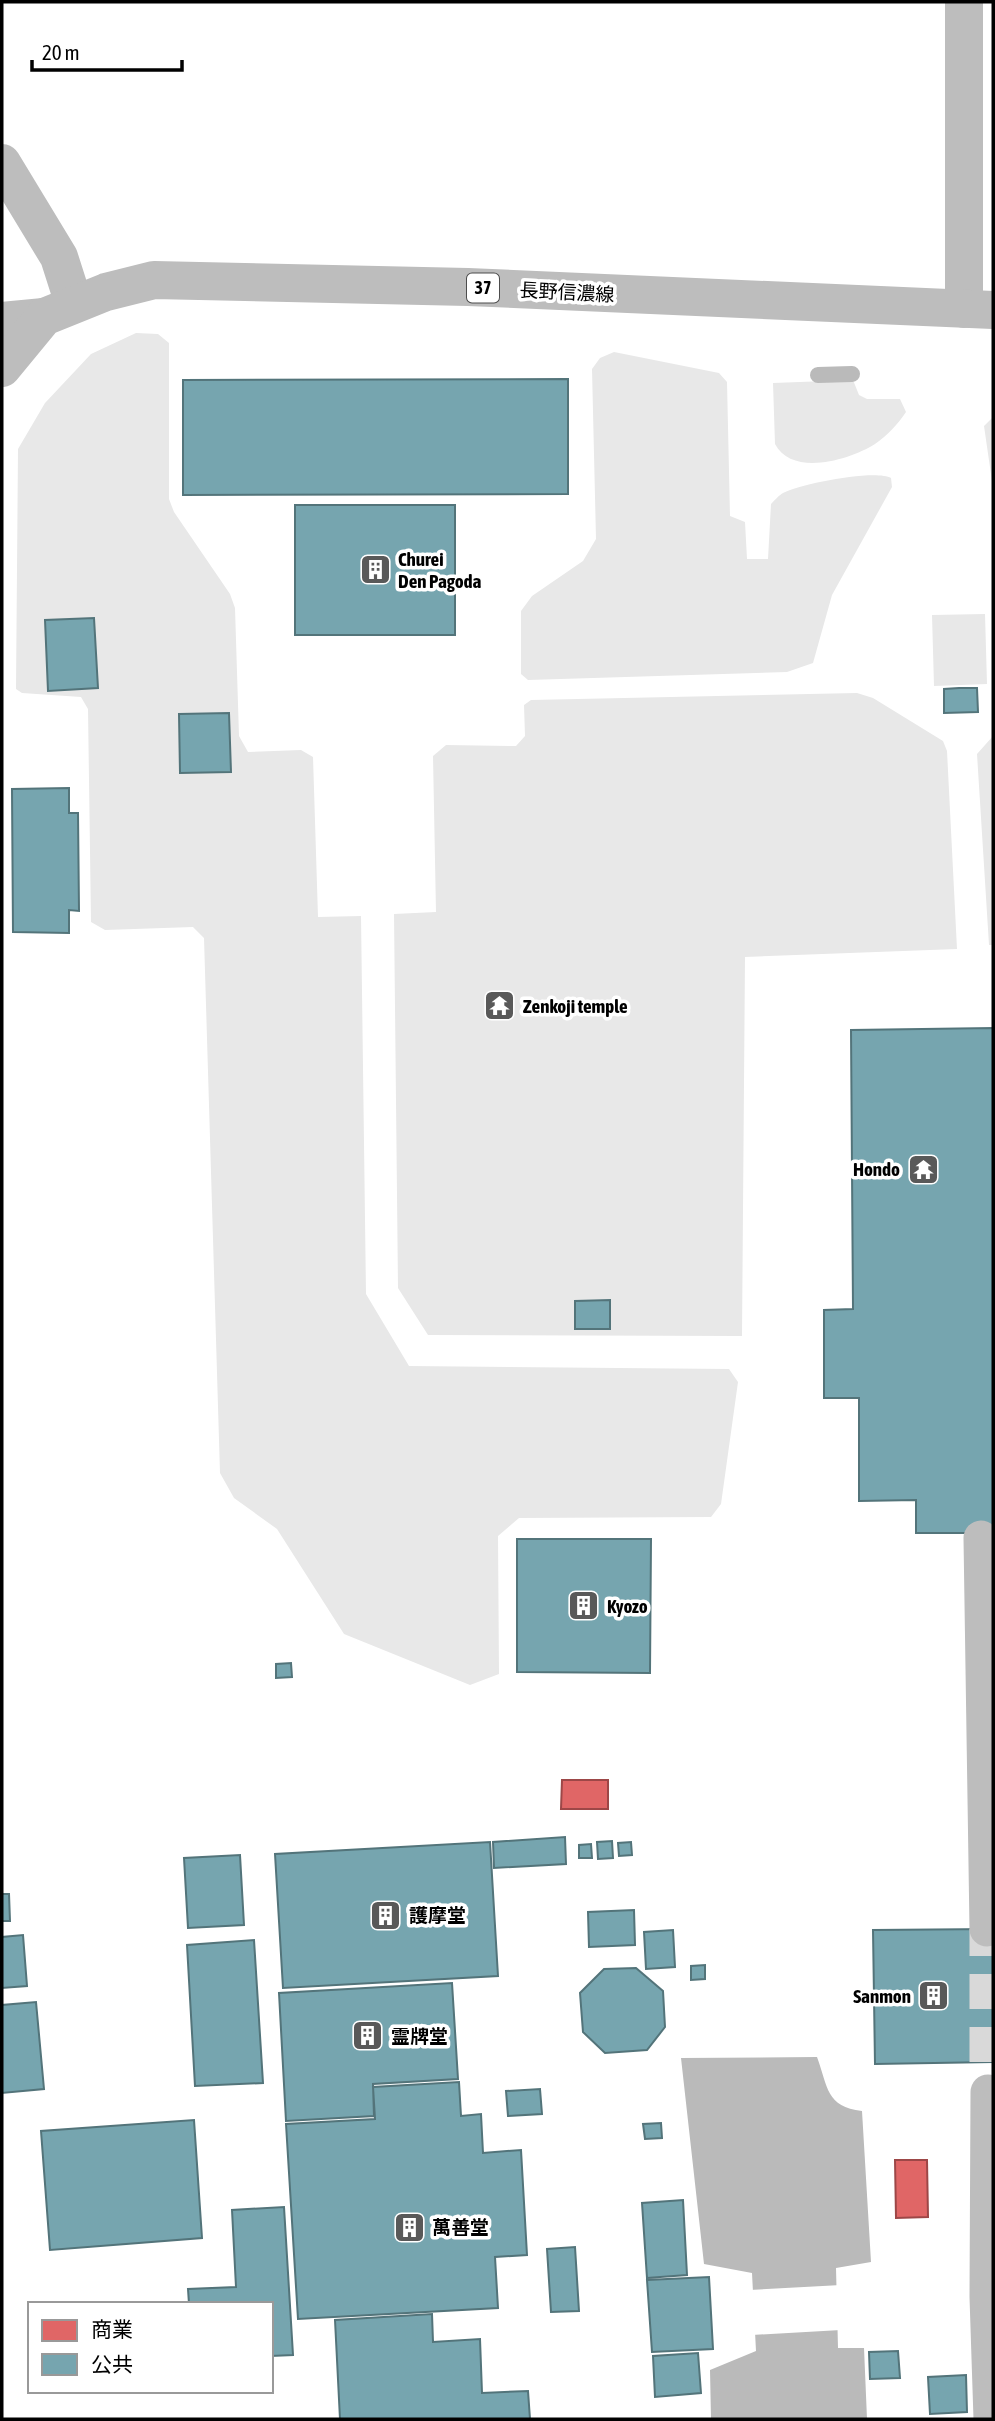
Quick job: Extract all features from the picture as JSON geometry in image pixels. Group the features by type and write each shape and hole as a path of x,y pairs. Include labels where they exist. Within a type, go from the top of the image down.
{"main road":[{"path":"964,2 978,310"},
{"path":"2,163 59,257 59,311 2,368"},
{"name":"長野信濃線","path":"2,321 59,311 106,292 154,280 468,287 978,310"}],"street":[{"path":"982,1538 987,1929"},
{"path":"987,2074 987,2297 991,2419"}],"shaded area":[{"path":"136,333 158,334 169,343 169,499 174,512 230,594 235,608 239,736 248,752 301,750 313,757 318,917 361,916 366,1294 409,1366 729,1369 738,1382 721,1504 711,1517 519,1518 498,1536 499,1674 470,1685 344,1634 277,1529 234,1498 220,1473 204,938 193,927 105,930 91,922 88,709 81,697 22,693 16,689 18,449 45,403 91,354"},
{"path":"614,352 719,373 727,382 730,516 745,522 747,559 768,559 771,504 783,493 837,479 870,475 891,478 892,487 832,595 813,663 787,672 528,680 521,674 521,611 532,596 583,561 596,539 592,369 600,358"},
{"path":"853,380 859,395 867,399 900,399 906,412 892,430 864,450 837,460 808,463 783,454 775,444 773,383"},
{"path":"993,417 993,488 984,426"},
{"path":"985,614 987,684 934,686 932,615"},
{"path":"857,693 873,698 943,741 947,751 957,949 745,957 742,1336 428,1335 398,1288 394,914 436,912 433,756 446,745 516,746 525,736 524,705 531,700"},
{"path":"993,736 993,945 989,945 977,754"},
{"path":"817,2057 830,2094 835,2100 850,2109 862,2111 871,2262 836,2268 838,2348 864,2348 867,2419 711,2419 710,2370 756,2351 752,2273 704,2264 681,2058"}],"pier":[{"path":"841,2285 841,2330 752,2335 749,2290"}],"building: 商業":[{"path":"562,1780 608,1780 608,1809 561,1809"},
{"path":"895,2160 927,2160 928,2217 896,2218"}],"building: 公共":[{"path":"568,379 568,494 183,495 183,380"},
{"name":"Churei Den Pagoda","path":"295,505 455,505 455,635 295,635"},
{"path":"94,618 98,688 48,691 45,620"},
{"path":"977,688 978,712 944,713 944,689"},
{"path":"229,713 231,772 180,773 179,714"},
{"path":"69,788 69,813 78,813 79,911 69,910 69,933 13,932 12,789"},
{"name":"Hondo","path":"993,1028 993,1533 916,1533 916,1500 859,1501 859,1398 824,1398 824,1310 853,1309 851,1030"},
{"path":"610,1300 610,1329 575,1329 575,1301"},
{"name":"Kyozo","path":"517,1539 651,1539 650,1673 517,1672"},
{"path":"291,1663 292,1677 276,1678 276,1664"},
{"path":"565,1837 566,1864 494,1868 493,1842"},
{"path":"612,1841 613,1858 598,1859 597,1842"},
{"name":"護摩堂","path":"490,1842 498,1976 283,1988 275,1854"},
{"path":"631,1842 632,1855 619,1856 618,1843"},
{"path":"591,1844 592,1858 579,1858 579,1845"},
{"path":"240,1855 244,1925 188,1928 184,1858"},
{"path":"2,1894 9,1894 10,1921 2,1921"},
{"path":"634,1910 635,1945 589,1947 588,1912"},
{"name":"Sanmon","path":"993,1929 993,2062 875,2064 873,1930"},
{"path":"673,1930 675,1967 646,1969 644,1932"},
{"path":"23,1935 27,1986 2,1988 2,1937"},
{"path":"254,1940 263,2083 195,2086 187,1945"},
{"path":"705,1965 705,1979 691,1980 691,1966"},
{"path":"636,1968 663,1991 665,2027 647,2050 605,2053 583,2032 580,1993 604,1969"},
{"name":"霊牌堂","path":"452,1983 458,2079 373,2084 374,2116 286,2121 279,1993"},
{"path":"36,2002 44,2089 2,2093 2,2005"},
{"name":"萬善堂","path":"459,2082 461,2116 481,2114 483,2153 521,2150 527,2255 495,2257 498,2308 298,2319 286,2124 375,2119 373,2087"},
{"path":"540,2089 542,2114 508,2116 506,2091"},
{"path":"194,2120 202,2238 50,2250 41,2131"},
{"path":"661,2123 662,2138 645,2139 643,2124"},
{"path":"683,2200 687,2275 647,2278 642,2203"},
{"path":"284,2207 293,2355 273,2356 273,2302 189,2302 188,2289 236,2287 232,2210"},
{"path":"575,2247 579,2311 551,2312 547,2249"},
{"path":"709,2277 713,2349 652,2352 647,2280"},
{"path":"432,2314 433,2342 480,2339 482,2393 528,2391 530,2419 340,2419 335,2320"},
{"path":"898,2351 900,2378 870,2379 869,2352"},
{"path":"698,2353 701,2393 655,2397 653,2356"},
{"path":"966,2375 967,2412 930,2414 928,2377"}],"waterway":[{"path":"818,375 852,374"}],"tunnel":[{"path":"987,1929 987,2062"}],"place":[{"name":"Churei Den Pagoda","path":"375,570"},
{"name":"Zenkoji temple","path":"500,1006"},
{"name":"Hondo","path":"923,1169"},
{"name":"Kyozo","path":"584,1606"},
{"name":"護摩堂","path":"386,1915"},
{"name":"Sanmon","path":"934,1996"},
{"name":"霊牌堂","path":"368,2036"},
{"name":"萬善堂","path":"409,2227"}]}
